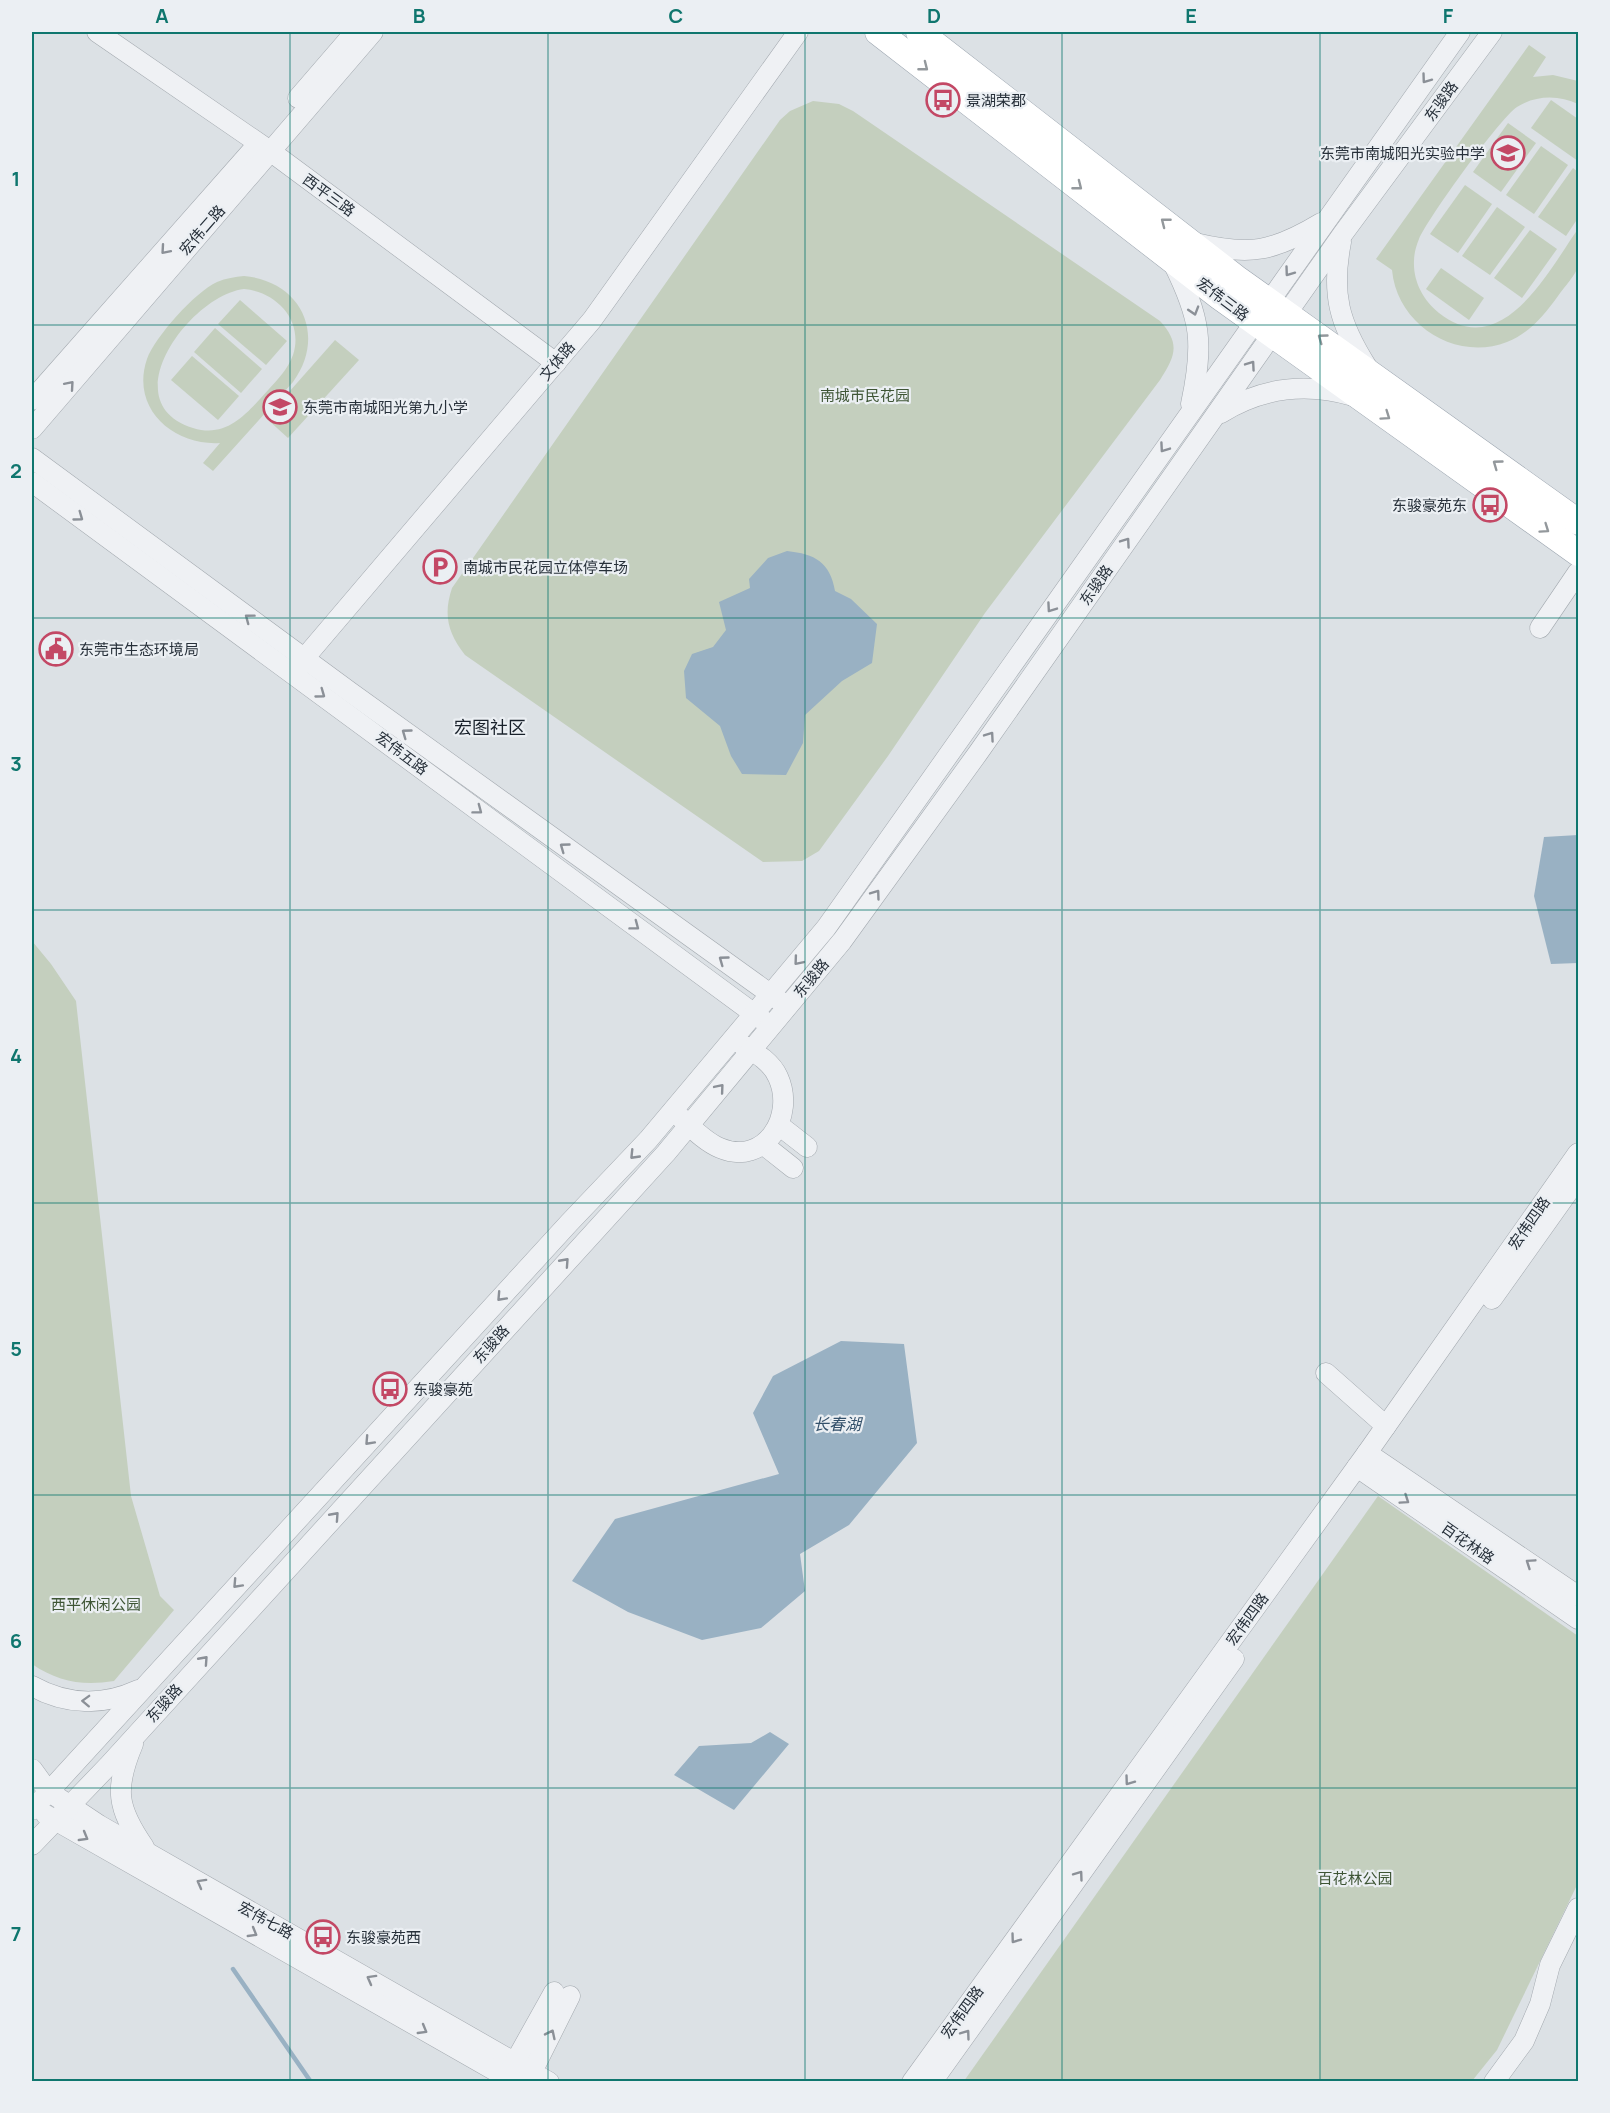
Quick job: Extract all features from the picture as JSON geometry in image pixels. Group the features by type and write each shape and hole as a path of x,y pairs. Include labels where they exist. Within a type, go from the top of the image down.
{"main road":[{"name":"宏伟三路","path":"878,32 1263,329 1578,553"},
{"name":"宏伟三路","path":"931,35 1191,242 1578,522"}],"street":[{"name":"西平三路","path":"97,32 264,147 556,363"},
{"name":"宏伟二路","path":"32,429 264,147 354,32"},
{"name":"宏伟二路","path":"32,400 373,32"},
{"name":"文体路","path":"298,666 592,320 798,32"},
{"name":"东骏路","path":"32,1845 136,1734 689,1125 842,942 1214,418 1325,220 1460,32"},
{"name":"东骏路","path":"1278,307 1342,235 1492,32"},
{"path":"1191,242 1221,250 1245,251 1274,247 1325,220"},
{"path":"1342,235 1337,266 1338,301 1348,336 1370,372"},
{"path":"1170,258 1196,314 1201,346 1190,412"},
{"name":"东骏路","path":"36,1803 673,1111 826,928 1190,412 1263,329"},
{"path":"1214,418 1242,400 1282,389 1313,388 1361,399"},
{"name":"宏伟五路","path":"32,458 298,666 771,1027"},
{"name":"宏伟五路","path":"32,482 771,994"},
{"path":"1540,627 1578,572"},
{"path":"771,994 788,1007"},
{"path":"673,1111 718,1148 735,1152 764,1145 780,1126 784,1098 778,1076 768,1062 733,1039"},
{"path":"780,1126 807,1147"},
{"path":"764,1145 793,1168"},
{"name":"宏伟四路","path":"932,2082 1367,1463 1386,1426 1578,1153"},
{"name":"宏伟四路","path":"912,2082 1578,1178"},
{"path":"1326,1373 1386,1426"},
{"name":"百花林路","path":"1367,1463 1578,1596"},
{"name":"百花林路","path":"1367,1463 1578,1619"},
{"path":"32,1686 54,1696 83,1702 113,1699 141,1689"},
{"path":"136,1734 121,1778 121,1807 147,1852"},
{"path":"32,1769 36,1803"},
{"name":"宏伟七路","path":"36,1803 70,1806 515,2062 532,2078"},
{"name":"宏伟七路","path":"36,1803 56,1820 532,2078"},
{"path":"1494,2082 1524,2041 1540,2004 1550,1965 1578,1908"},
{"path":"515,2062 562,1994 532,2078"}],"green space":[{"path":"1529,45 1546,57 1533,77 1553,75 1578,81 1578,104 1563,99 1540,98 1524,103 1508,115 1465,169 1425,228 1415,253 1415,276 1424,296 1439,313 1462,325 1483,327 1503,319 1521,305 1538,287 1578,229 1580,247 1577,270 1536,323 1515,338 1488,347 1468,347 1450,343 1432,334 1417,322 1405,307 1396,290 1392,270 1376,259"},
{"path":"1551,100 1578,119 1578,161 1531,128"},
{"name":"南城市民花园","path":"813,101 839,104 853,111 1160,321 1171,337 1174,350 1160,380 985,613 888,756 819,851 802,861 763,862 465,655 451,631 448,607 452,588 780,120 790,111"},
{"path":"1508,123 1536,143 1501,192 1473,172"},
{"path":"1541,146 1568,165 1534,214 1506,195"},
{"path":"1573,168 1578,172 1578,218 1566,236 1538,217"},
{"path":"1465,185 1492,204 1458,253 1430,234"},
{"path":"1497,207 1525,227 1490,275 1462,256"},
{"path":"1530,230 1557,249 1522,298 1494,278"},
{"path":"1441,268 1484,298 1469,320 1426,289"},
{"path":"244,276 264,280 280,288 294,299 303,313 308,346 303,364 293,382 213,471 203,463 220,443 187,438 172,431 160,421 150,408 143,377 151,350 187,305 217,282","holes":["244,289 256,291 277,302 291,320 295,331 295,343 293,355 286,369 245,414 227,427 217,430 193,428 169,415 159,396 159,374 168,351 183,329 202,310 223,296"]},
{"path":"240,300 287,341 266,365 218,324"},
{"path":"215,328 262,369 241,393 194,352"},
{"path":"335,340 359,360 288,438 266,418"},
{"path":"192,356 239,396 218,420 171,380"},
{"name":"西平休闲公园","path":"32,941 76,1001 131,1496 160,1596 174,1610 114,1681 81,1683 61,1679 32,1664"},
{"name":"百花林公园","path":"1378,1496 1578,1636 1578,1883 1497,2050 1472,2081 964,2081"}],"water":[{"path":"787,551 806,554 820,561 833,581 835,591 851,599 877,624 872,663 842,681 805,715 803,743 786,775 742,774 731,756 720,726 686,698 684,671 692,654 713,647 726,630 719,602 750,588 749,579 768,558"},
{"path":"1578,835 1578,963 1551,964 1534,896 1544,837"},
{"name":"长春湖","path":"841,1341 904,1344 917,1443 849,1525 800,1554 805,1591 761,1628 702,1640 628,1612 572,1581 615,1519 779,1474 753,1413 773,1376"},
{"path":"770,1732 789,1744 734,1810 674,1775 699,1746 751,1743"}],"waterway":[{"path":"233,1969 311,2082"}],"place":[{"name":"景湖荣郡","path":"943,100"},
{"name":"东莞市南城阳光实验中学","path":"1508,153"},
{"name":"东莞市南城阳光第九小学","path":"280,407"},
{"name":"东骏豪苑东","path":"1490,505"},
{"name":"南城市民花园立体停车场","path":"440,567"},
{"name":"东莞市生态环境局","path":"56,649"},
{"name":"东骏豪苑","path":"390,1389"},
{"name":"东骏豪苑西","path":"323,1937"}],"district":[{"name":"宏图社区","path":"490,727"}]}
